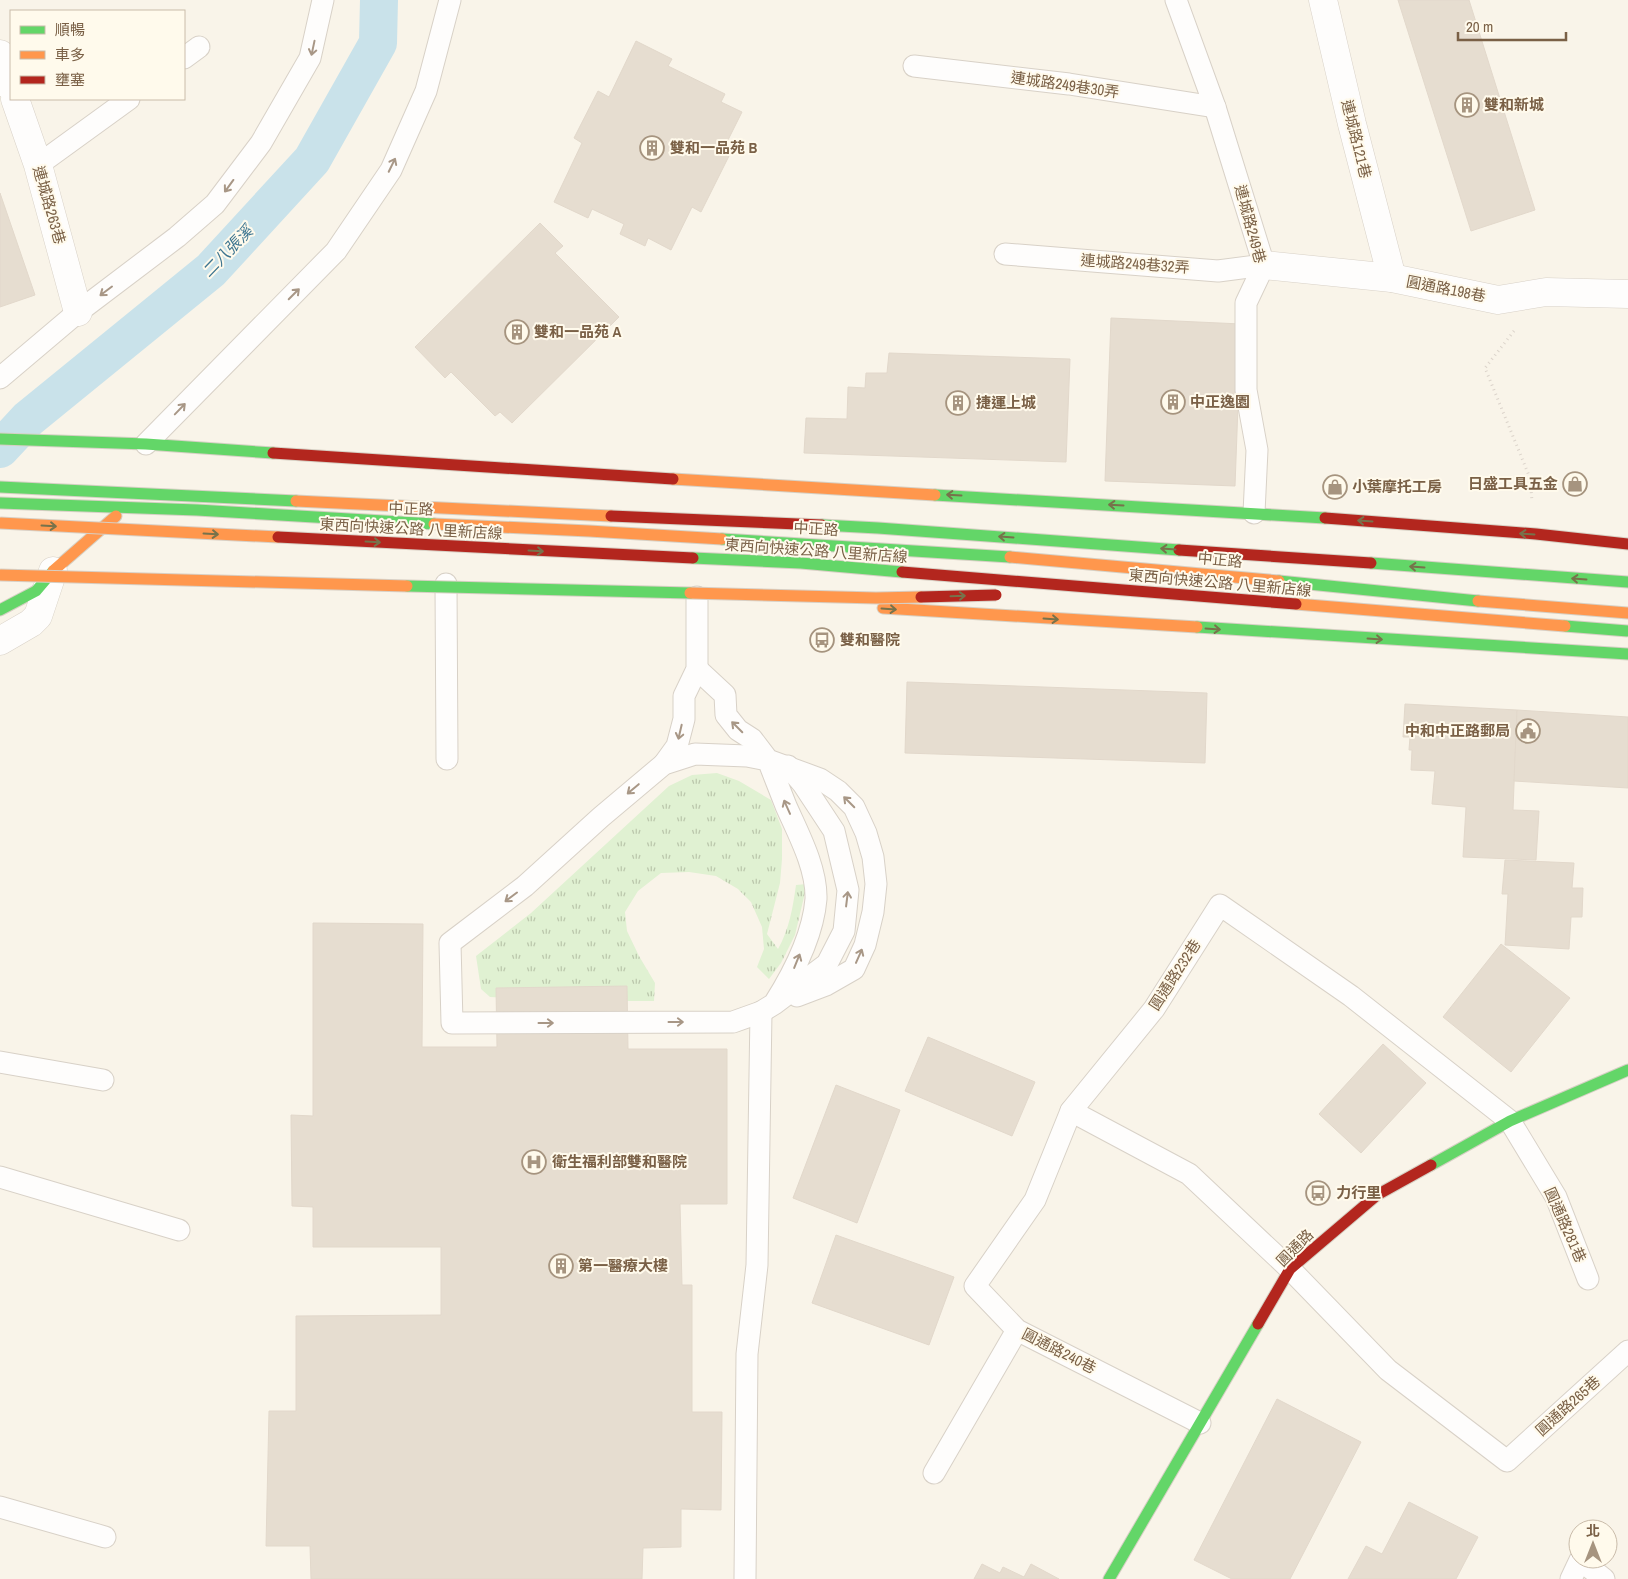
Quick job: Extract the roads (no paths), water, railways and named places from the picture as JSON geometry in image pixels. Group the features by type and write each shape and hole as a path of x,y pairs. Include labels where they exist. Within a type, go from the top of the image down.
{"main road":[{"path":"2,439 146,444 699,481 1254,513 1536,534 1628,544"},
{"name":"東西向快速公路 八里新店線","path":"0,487 878,528 1628,582"},
{"name":"中正路","path":"0,503 197,510 378,522 608,532 1031,558 1243,577 1473,601 1628,613"},
{"path":"0,610 36,591 53,571 126,507"},
{"name":"東西向快速公路 八里新店線","path":"0,523 801,563 1628,631"},
{"path":"0,567 53,571 446,584 696,597 1628,654"},
{"path":"0,575 876,598 1012,595"},
{"path":"1031,594 1128,591"},
{"name":"圓通路","path":"1109,1579 1290,1269 1377,1195 1510,1121 1628,1070"}],"street":[{"name":"連城路121巷","path":"1323,0 1352,124 1392,278"},
{"path":"0,54 10,84"},
{"name":"連城路263巷","path":"15,100 38,165 78,312"},
{"name":"圓通路198巷","path":"1264,265 1392,278 1498,300 1546,292 1628,294"},
{"path":"0,641 31,624 38,616 53,571"}],"lane":[{"path":"0,378 78,312 177,237 216,204 261,143 310,58 323,0"},
{"path":"146,444 342,243 391,170 426,91 450,0"},
{"name":"連城路249巷","path":"1176,0 1215,108 1264,265 1246,303 1246,390 1257,450 1254,513"},
{"name":"連城路249巷30弄","path":"914,66 1069,84 1215,108"},
{"path":"38,165 129,100"},
{"name":"連城路249巷32弄","path":"1005,254 1218,270 1264,265"},
{"path":"446,584 447,758"},
{"path":"664,764 696,754 747,756 778,763 820,779 838,791 854,807 866,833 873,857 876,884 873,912 865,945 854,969 826,985 733,1022 452,1023 450,943 525,886 601,817 664,764 677,746 684,719 684,696 696,669 696,597"},
{"path":"696,669 725,696 726,715 738,730 803,784 834,831 848,890 844,931 827,964 767,1008"},
{"path":"745,1579 747,1354 757,1265 767,1008 790,978 812,928 816,898 812,868 798,829 787,808 778,763"},
{"name":"圓通路232巷","path":"1071,1111 1154,1009 1220,905 1351,996 1510,1121"},
{"path":"0,1062 103,1080"},
{"path":"1071,1111 1189,1174 1290,1269"},
{"name":"圓通路240巷","path":"1071,1111 1035,1200 975,1286 1017,1330 1200,1423"},
{"name":"圓通路281巷","path":"1510,1121 1556,1197 1588,1279"},
{"path":"0,1177 179,1230"},
{"name":"圓通路265巷","path":"1290,1269 1388,1370 1507,1461 1628,1351"},
{"path":"934,1473 1017,1330"},
{"path":"0,1507 105,1537"},
{"path":"1571,1579 1580,1560 1604,1579"}],"waterway":[{"name":"二八張溪","path":"0,449 28,419 211,270 312,160 378,43 379,0"}],"place":[{"name":"雙和新城","path":"1467,105"},
{"name":"雙和一品苑 B","path":"652,148"},
{"name":"雙和一品苑 A","path":"517,332"},
{"name":"中正逸園","path":"1173,402"},
{"name":"捷運上城","path":"958,403"},
{"name":"日盛工具五金","path":"1575,484"},
{"name":"小葉摩托工房","path":"1335,487"},
{"name":"雙和醫院","path":"822,640"},
{"name":"中和中正路郵局","path":"1528,731"},
{"name":"衛生福利部雙和醫院","path":"534,1162"},
{"name":"力行里","path":"1318,1193"},
{"name":"第一醫療大樓","path":"561,1266"}]}
